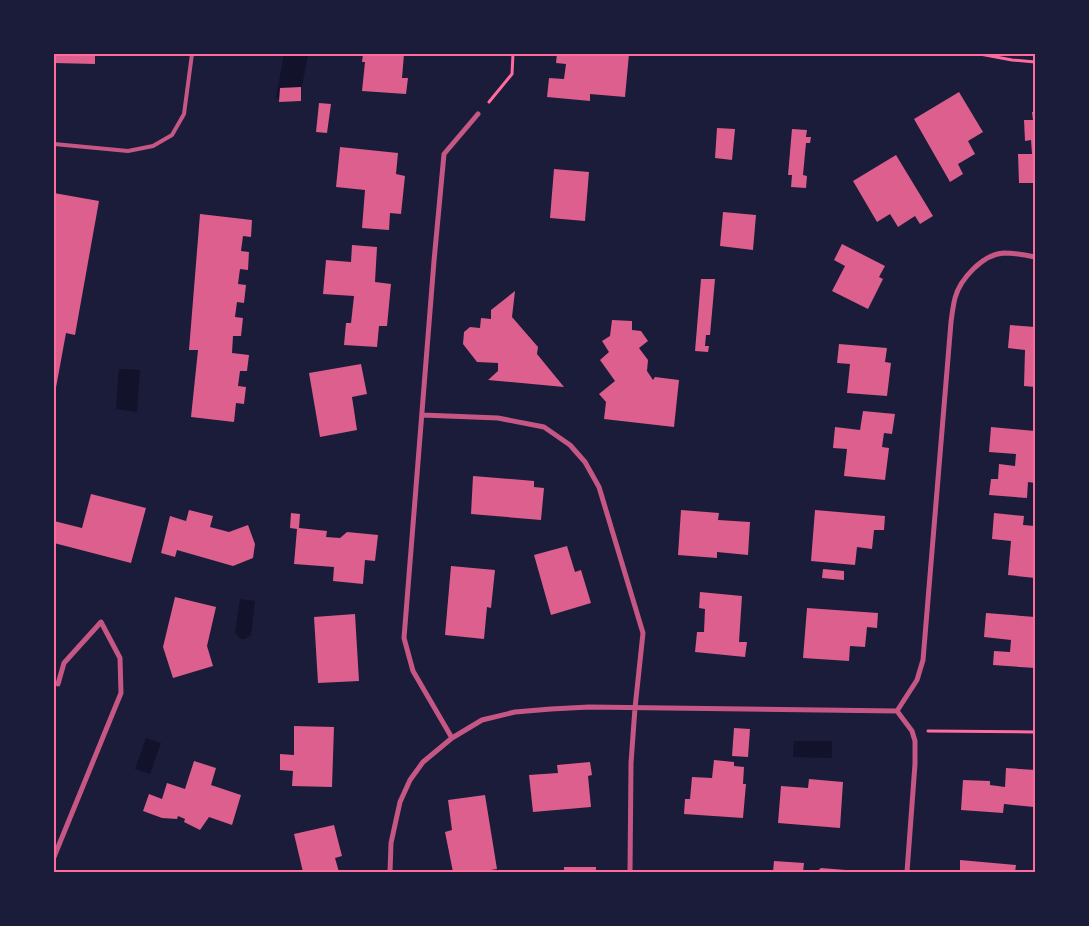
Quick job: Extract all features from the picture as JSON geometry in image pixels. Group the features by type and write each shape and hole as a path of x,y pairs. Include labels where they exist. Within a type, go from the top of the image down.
{"street":[{"path":"452,738 413,671 404,638 444,154 478,114"},
{"path":"897,710 917,680 923,660 950,332 955,297 964,278 982,261 1002,253 1035,257"},
{"path":"422,415 498,418 544,427 570,445 585,462 599,487 643,633 635,708 632,763 630,872"},
{"path":"54,857 121,694 120,658 101,622 64,663 58,684"},
{"path":"390,872 391,843 400,802 410,780 423,762 452,738 482,720 515,712 589,707 897,710"},
{"path":"897,710 912,731 915,741 907,872"}],"lane":[{"path":"54,144 128,151 153,146 172,135 184,114 192,54"}],"path":[{"path":"478,114 512,74 513,54"},
{"path":"980,54 1035,62"},
{"path":"912,731 1035,732"}],"shaded area":[{"path":"284,54 308,54 299,102 276,98"},
{"path":"119,369 140,370 137,412 116,409"},
{"path":"240,599 255,601 251,635 245,639 241,639 235,633"},
{"path":"146,738 161,743 150,774 135,769"},
{"path":"794,741 832,741 832,758 793,757"}],"building":[{"path":"54,54 95,54 95,64 54,63"},
{"path":"363,54 404,54 402,78 408,78 406,94 362,91 365,62 362,62"},
{"path":"557,54 629,54 625,97 590,94 590,101 547,97 549,78 564,79 566,64 556,63"},
{"path":"301,87 301,101 279,102 280,88"},
{"path":"959,92 983,132 968,141 975,154 958,164 963,174 950,182 914,119"},
{"path":"319,103 331,104 327,133 316,132"},
{"path":"1032,112 1035,112 1035,172 1033,172 1033,183 1019,183 1018,154 1032,154 1031,140 1025,141 1024,120 1033,120"},
{"path":"717,128 735,129 732,160 715,158"},
{"path":"792,129 807,130 806,137 811,137 810,143 806,143 803,175 807,176 806,188 791,187 792,175 788,175"},
{"path":"340,147 398,153 396,174 405,176 401,214 390,213 389,230 362,228 365,190 336,187"},
{"path":"896,155 933,216 920,224 915,216 898,227 890,214 877,222 853,181"},
{"path":"554,169 589,172 585,221 550,218"},
{"path":"54,193 99,201 75,335 66,333 55,393 54,393"},
{"path":"723,212 756,215 753,250 720,246"},
{"path":"200,214 252,220 251,237 243,236 241,251 249,252 248,270 240,269 238,284 246,285 244,303 237,302 235,317 243,318 241,336 233,336 232,353 249,355 247,371 240,371 238,386 246,387 244,404 236,403 234,422 191,417 198,350 189,350"},
{"path":"842,244 885,266 879,277 883,279 868,309 832,291 845,266 834,260"},
{"path":"352,245 377,247 375,282 391,284 387,326 379,326 377,347 344,345 346,323 351,323 354,296 323,294 326,260 351,262"},
{"path":"701,279 715,279 710,335 706,335 705,346 709,346 708,352 695,351"},
{"path":"515,291 512,317 538,347 537,354 564,387 488,380 498,371 498,363 477,362 463,344 464,332 470,327 480,328 481,318 491,319 491,310"},
{"path":"612,320 632,321 632,330 641,331 648,341 639,348 648,360 647,371 653,380 655,377 679,380 674,427 604,419 606,402 599,394 615,381 600,360 609,352 602,341 610,336"},
{"path":"1010,325 1035,327 1035,387 1024,386 1025,350 1008,348"},
{"path":"839,344 887,348 885,362 891,363 887,396 847,393 850,364 837,363"},
{"path":"361,364 367,394 352,397 357,430 320,437 309,373"},
{"path":"863,411 895,414 892,434 884,433 882,447 889,448 885,480 844,476 847,449 833,448 835,427 860,430"},
{"path":"991,427 1035,431 1035,483 1028,482 1027,498 989,495 991,479 998,479 999,464 1015,466 1016,454 989,452"},
{"path":"473,476 534,481 534,487 544,488 541,520 471,514"},
{"path":"91,494 146,508 131,563 54,543 54,521 82,528"},
{"path":"189,510 213,516 210,527 229,532 248,525 255,544 253,558 233,566 177,550 175,557 161,553 170,516 186,521"},
{"path":"681,510 719,513 718,520 750,522 748,555 717,552 717,558 678,555"},
{"path":"815,510 885,516 884,530 874,530 872,549 857,547 855,565 811,561"},
{"path":"291,513 300,514 299,528 327,531 326,537 340,538 347,532 378,535 375,561 365,560 363,584 333,581 334,567 294,564 297,529 290,528"},
{"path":"994,513 1024,516 1023,525 1035,526 1035,578 1008,575 1011,541 992,539"},
{"path":"567,546 575,572 581,570 591,603 551,615 534,555"},
{"path":"451,566 495,570 491,608 487,607 484,639 445,635"},
{"path":"823,569 844,571 844,580 822,578"},
{"path":"700,592 742,596 739,642 747,642 745,657 695,652 697,632 704,632 705,609 699,608"},
{"path":"175,597 216,607 207,646 213,666 173,678 163,647"},
{"path":"807,608 878,613 877,628 867,627 865,647 850,646 849,661 803,658"},
{"path":"986,613 1035,617 1035,668 993,665 994,651 1010,652 1011,640 984,637"},
{"path":"355,614 359,681 318,683 314,617"},
{"path":"294,726 334,727 332,787 292,786 293,771 280,770 280,754 294,755"},
{"path":"734,728 750,729 748,757 732,756"},
{"path":"714,760 734,762 734,766 744,767 743,784 746,784 743,818 684,814 685,799 690,799 692,777 712,778"},
{"path":"194,761 216,768 211,785 241,795 232,825 209,817 200,830 184,822 185,819 178,816 177,819 162,818 143,811 149,794 162,799 167,783 185,789"},
{"path":"590,762 592,775 588,776 591,807 533,812 529,775 558,773 557,765"},
{"path":"1006,768 1035,770 1034,807 1004,804 1003,813 961,810 963,780 990,781 990,785 1005,787"},
{"path":"809,779 843,782 840,828 778,823 781,786 808,788"},
{"path":"485,795 497,869 478,872 453,872 445,832 452,830 448,800"},
{"path":"334,825 342,856 335,858 339,872 303,872 294,834"},
{"path":"960,860 1016,865 1015,872 960,872"},
{"path":"774,861 804,863 803,872 773,872"},
{"path":"564,867 596,867 596,872 564,872"},
{"path":"821,868 846,870 846,872 816,872"}]}
